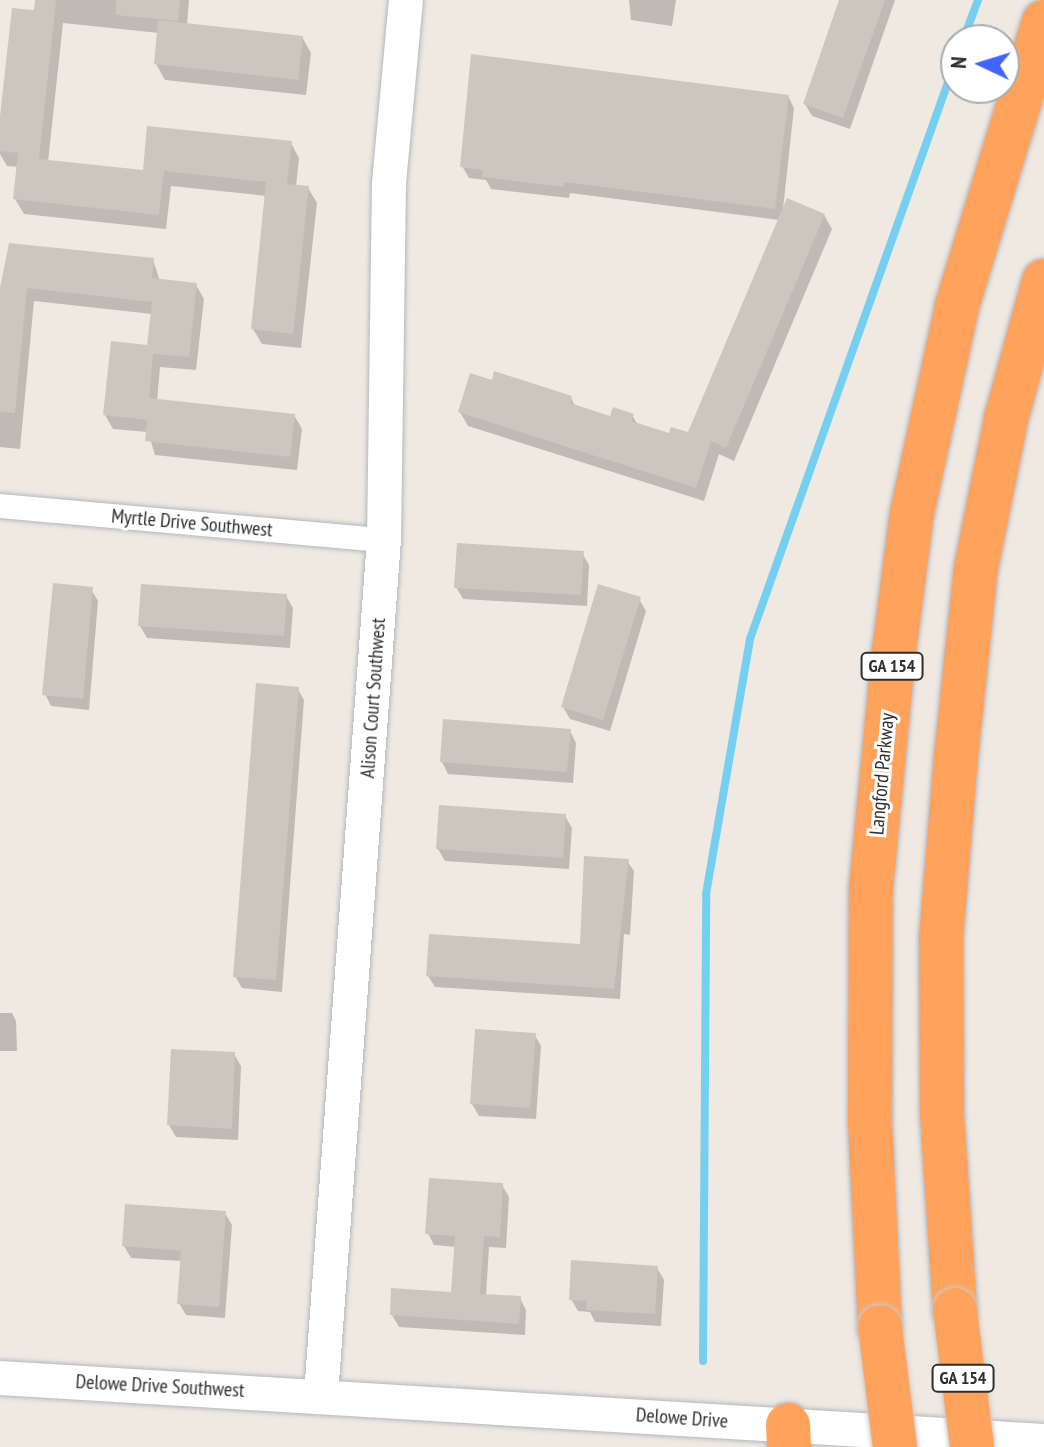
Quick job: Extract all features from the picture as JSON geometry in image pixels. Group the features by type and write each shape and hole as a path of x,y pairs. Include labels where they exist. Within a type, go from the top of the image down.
{"highway":[{"name":"Langford Parkway","path":"895,1447 880,1327 870,1123 871,888 894,651 912,513 957,306 1044,22"},
{"name":"GA 154","path":"972,1447 955,1310 942,1114 941,939 954,772 976,568 1006,419 1044,281"}],"street":[{"name":"Alison Court Southwest","path":"321,1395 384,540 389,183 406,0"},
{"name":"Myrtle Drive Southwest","path":"0,506 384,540"},
{"name":"Delowe Drive Southwest","path":"0,1378 321,1395"},
{"name":"Delowe Drive","path":"321,1395 788,1436 1035,1436"}],"building":[{"path":"35,0 56,0 39,159 143,170 147,126 292,141 287,184 309,186 293,334 251,329 266,182 164,171 159,215 13,199 18,153 0,151 0,116 12,8 34,10"},
{"path":"116,0 180,0 178,21 116,15"},
{"path":"839,0 885,0 843,118 803,104"},
{"path":"158,20 303,36 298,80 154,64"},
{"path":"471,54 789,95 775,209 564,182 563,187 482,177 483,170 460,167"},
{"path":"787,198 825,214 726,448 711,441 696,488 458,412 470,373 492,380 494,371 572,396 570,403 610,416 613,407 634,414 631,421 669,433 671,427 688,432"},
{"path":"9,243 154,258 152,278 197,283 189,357 153,354 149,398 295,414 290,457 145,441 147,420 103,415 111,341 147,345 152,302 27,288 15,413 0,412 0,288"},
{"path":"457,543 584,551 581,595 454,588"},
{"path":"53,583 93,587 83,699 42,695"},
{"path":"141,584 287,594 284,636 138,626"},
{"path":"598,584 641,597 603,720 561,707"},
{"path":"256,683 299,687 276,980 233,977"},
{"path":"443,719 571,729 567,772 440,762"},
{"path":"439,805 566,814 563,858 436,849"},
{"path":"584,856 629,859 614,989 426,976 429,934 580,944"},
{"path":"475,1029 536,1033 530,1108 470,1104"},
{"path":"171,1049 235,1052 232,1129 167,1125"},
{"path":"429,1178 503,1183 500,1237 484,1236 480,1294 521,1296 519,1324 390,1315 391,1288 451,1292 455,1236 425,1234"},
{"path":"125,1204 226,1211 219,1307 177,1304 181,1251 122,1246"},
{"path":"571,1260 658,1266 655,1314 586,1310 587,1301 569,1300"}],"waterway":[{"path":"969,24 978,0"},
{"path":"703,1361 706,894 750,639 940,104"}]}
